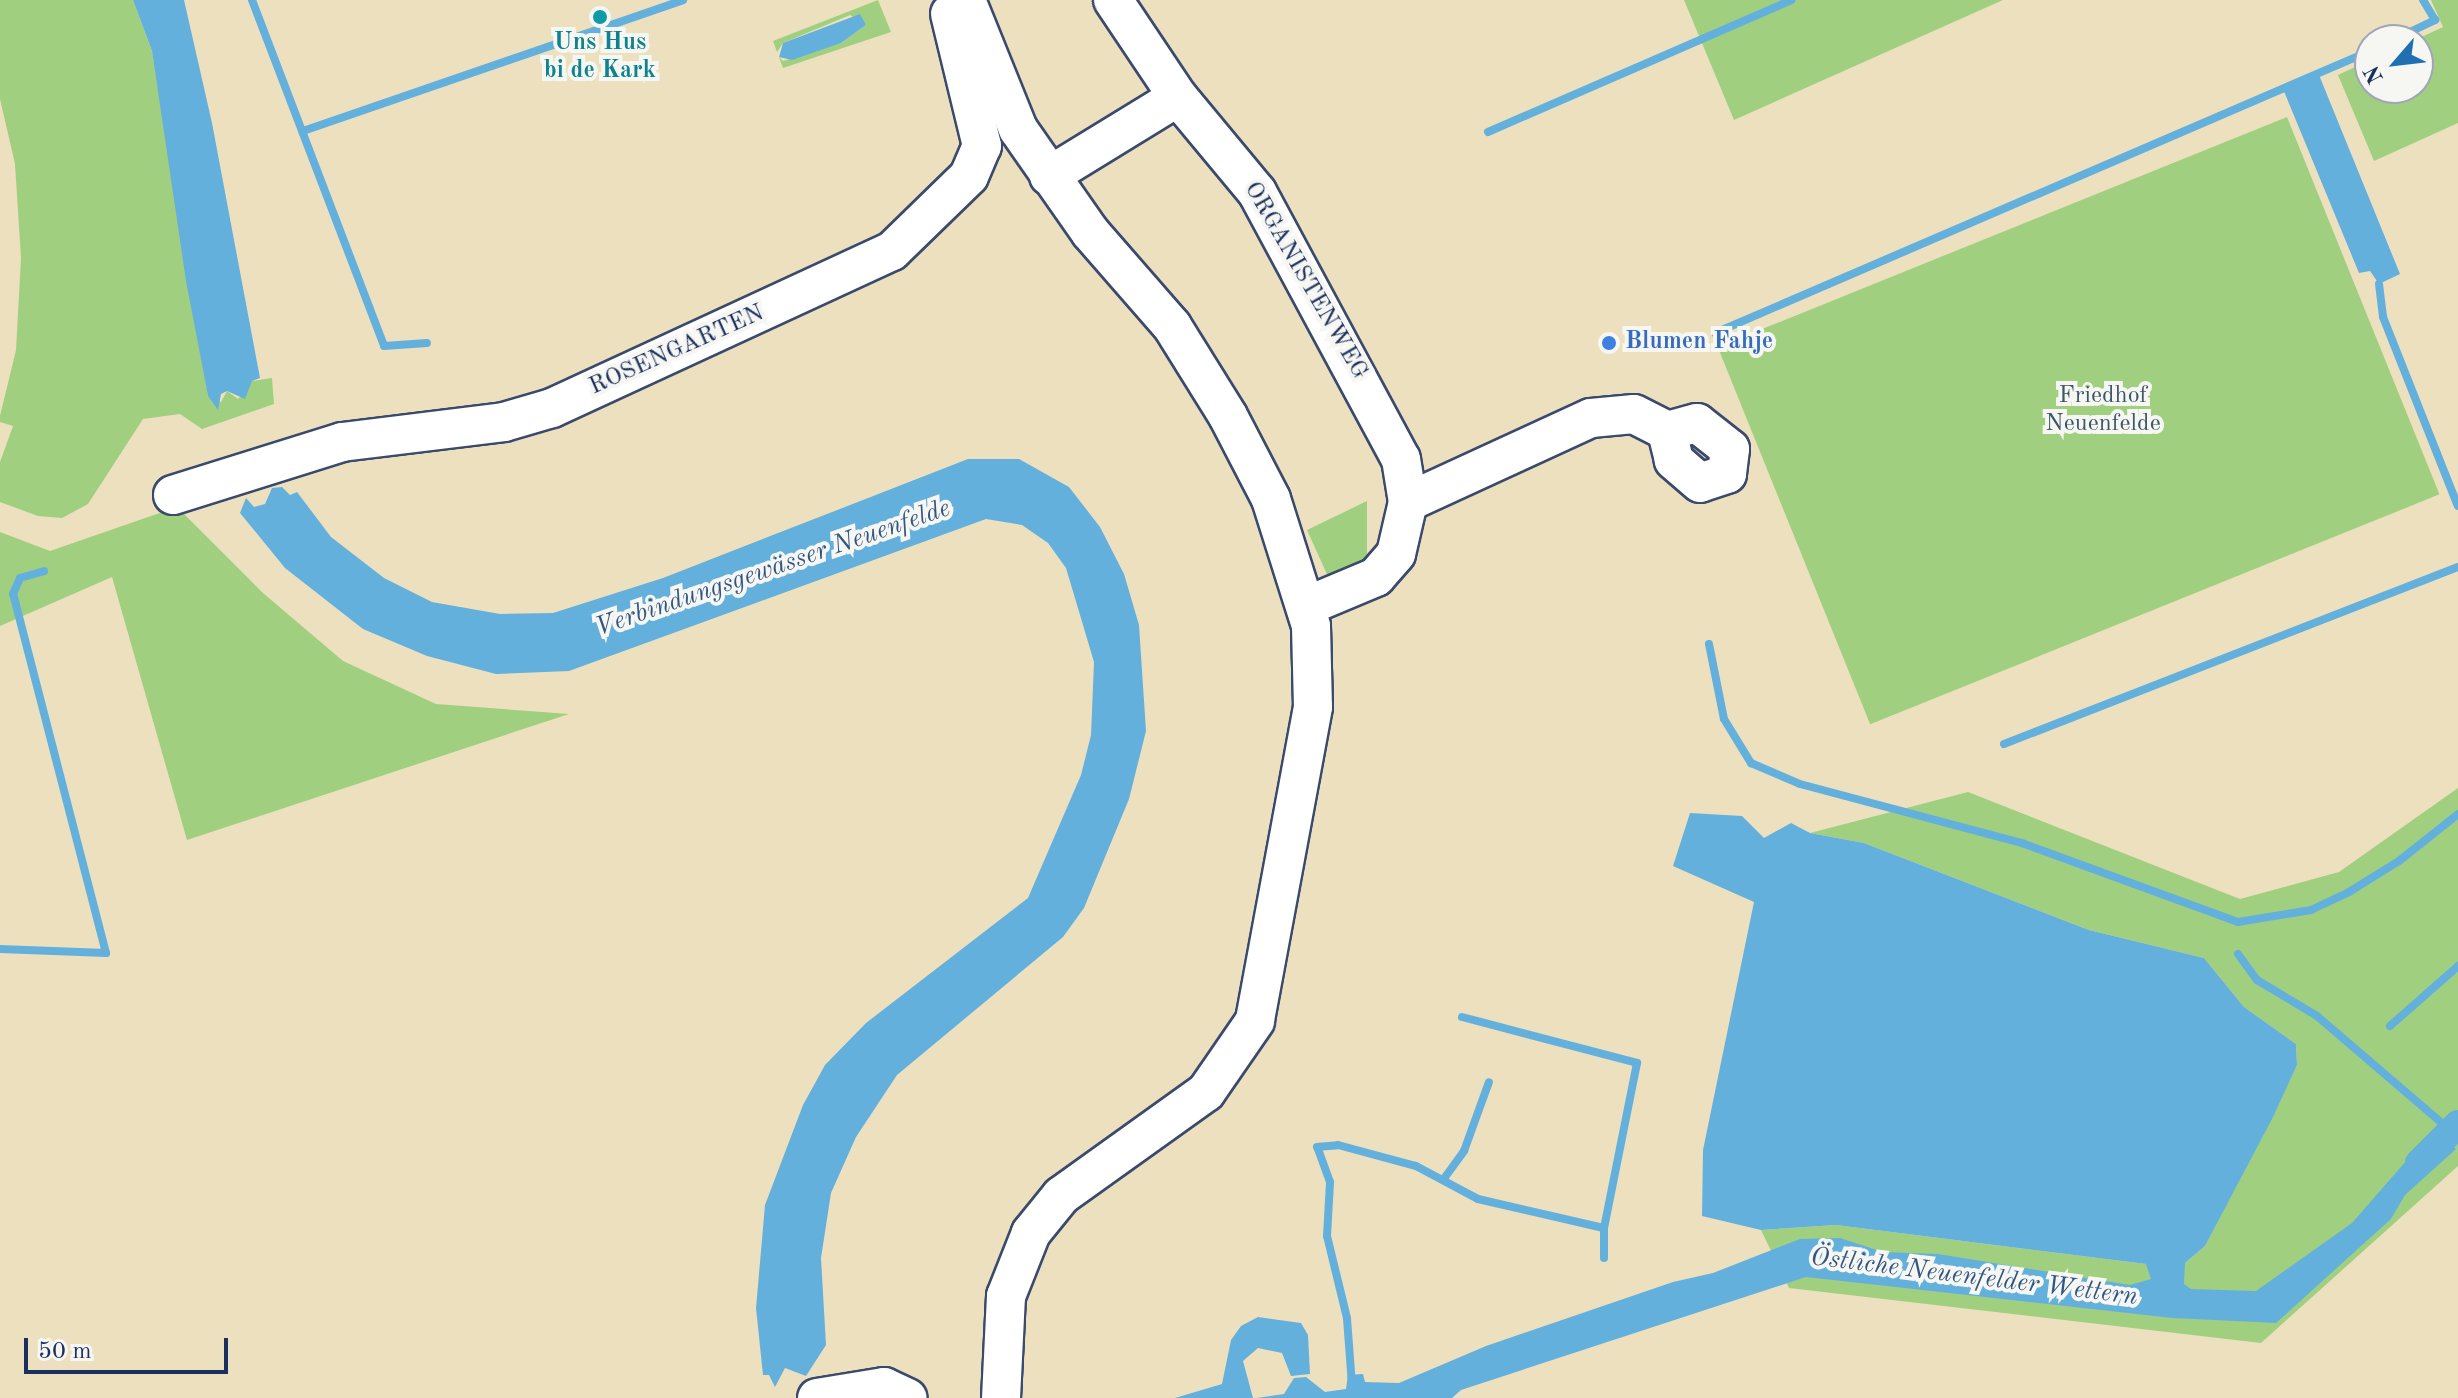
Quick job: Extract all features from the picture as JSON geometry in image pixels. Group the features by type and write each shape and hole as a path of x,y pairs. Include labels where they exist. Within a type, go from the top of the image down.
{"street":[{"name":"ROSENGARTEN","path":"173,495 342,442 504,422 552,408 892,251 969,176 982,146 951,0"},
{"path":"966,0 1018,129 1049,176 1172,326 1228,416 1271,499 1307,606 1313,707 1255,1021 1206,1092 1061,1196 1031,1233 1006,1296 999,1362 1001,1398"},
{"name":"ORGANISTENWEG","path":"1113,0 1178,97 1257,192 1294,254 1401,459 1408,502 1396,554 1376,577 1307,606"},
{"path":"1049,176 1178,97"},
{"path":"1408,502 1591,418 1634,414 1667,431"},
{"path":"817,1398 884,1387 908,1398"}],"green space":[{"path":"0,0 133,0 152,51 208,396 221,402 227,391 238,399 252,381 272,378 274,404 202,429 180,414 143,419 88,504 62,518 38,516 0,502 0,462 13,426 0,422 0,416 16,350 21,258 15,164 0,99"},
{"path":"878,0 891,32 783,68 779,57 783,61 841,43 866,25 850,15 783,43 777,52 773,41"},
{"path":"1684,0 2003,0 1734,120"},
{"path":"2431,0 2458,0 2458,123 2374,161 2338,75 2354,68 2354,104 2434,104 2434,31 2443,27"},
{"name":"Friedhof Neuenfelde","path":"2287,117 2439,494 1870,724 1718,347"},
{"path":"1367,501 1367,562 1330,581 1307,530"},
{"path":"177,507 263,593 343,661 436,704 569,714 187,840 112,577 0,626 0,532 50,551"},
{"path":"2458,788 2458,1166 2261,1343 1789,1288 1761,1230 1836,1225 2146,1264 2152,1271 2185,1263 2205,1246 2297,1065 2296,1044 2244,1007 2204,958 2089,930 1864,843 1810,833 1968,792 2240,899 2339,872"}],"water":[{"path":"133,0 184,0 212,123 260,378 252,381 245,399 227,391 221,394 218,410 208,396 186,281 152,51"},
{"path":"860,14 866,25 841,43 792,60 779,57 783,43"},
{"path":"2319,75 2400,274 2379,284 2370,271 2359,273 2283,89"},
{"name":"Verbindungsgewässer Neuenfelde","path":"968,459 1019,459 1069,487 1100,527 1124,574 1139,625 1146,731 1129,799 1084,908 1063,937 897,1075 856,1137 831,1193 821,1258 826,1345 806,1376 785,1368 775,1387 769,1375 763,1375 756,1308 765,1205 803,1105 825,1065 866,1023 1028,898 1081,775 1091,735 1094,662 1066,568 1048,543 1022,525 986,519 569,671 496,674 427,656 363,629 285,568 240,513 246,498 254,507 265,504 272,488 282,487 290,495 297,492 331,537 384,578 432,602 500,614 553,613 663,578"},
{"path":"1690,813 1742,816 1764,838 1791,823 1810,833 1864,843 2089,930 2204,958 2244,1007 2296,1044 2297,1065 2273,1117 2205,1246 2185,1263 2184,1284 2191,1289 2256,1291 2352,1223 2434,1129 2456,1149 2405,1195 2391,1219 2276,1323 2172,1318 1806,1277 1461,1390 1452,1398 1257,1398 1284,1394 1294,1378 1306,1377 1325,1392 1346,1389 1348,1375 1363,1374 1365,1382 1399,1383 1486,1346 1673,1282 1713,1273 1800,1239 1840,1238 1883,1252 1938,1254 2130,1285 2151,1279 2146,1264 1836,1225 1761,1230 1702,1216 1703,1150 1754,902 1673,866"},
{"path":"1258,1317 1301,1323 1308,1335 1310,1374 1291,1376 1282,1353 1258,1348 1243,1361 1253,1398 1175,1398 1222,1384 1231,1340 1241,1326"}],"waterway":[{"path":"252,0 384,346 427,343"},
{"path":"303,131 683,0"},
{"path":"1488,132 1792,0"},
{"path":"2423,0 2435,20 2427,24"},
{"path":"1715,333 2354,58"},
{"path":"2379,284 2383,317 2458,506"},
{"path":"2004,744 2458,567"},
{"path":"0,949 106,953 13,594 20,578 44,571"},
{"path":"1709,644 1724,719 1751,763 1800,784 2022,843 2238,922 2311,910 2349,892 2399,861 2458,814"},
{"path":"2238,954 2257,980 2317,1016 2451,1131"},
{"path":"2390,1026 2458,966"},
{"path":"1462,1017 1637,1063 1604,1228 1604,1258"},
{"path":"1443,1180 1464,1151 1489,1082"},
{"name":"Östliche Neuenfelder Wettern","path":"2419,1163 2458,1124"},
{"path":"1352,1385 1347,1318 1327,1236 1330,1182 1317,1147 1338,1145 1416,1166 1478,1199 1604,1228"}],"place":[{"name":"Uns Hus bi de Kark","path":"600,17"},
{"name":"Blumen Fahje","path":"1609,343"}]}
